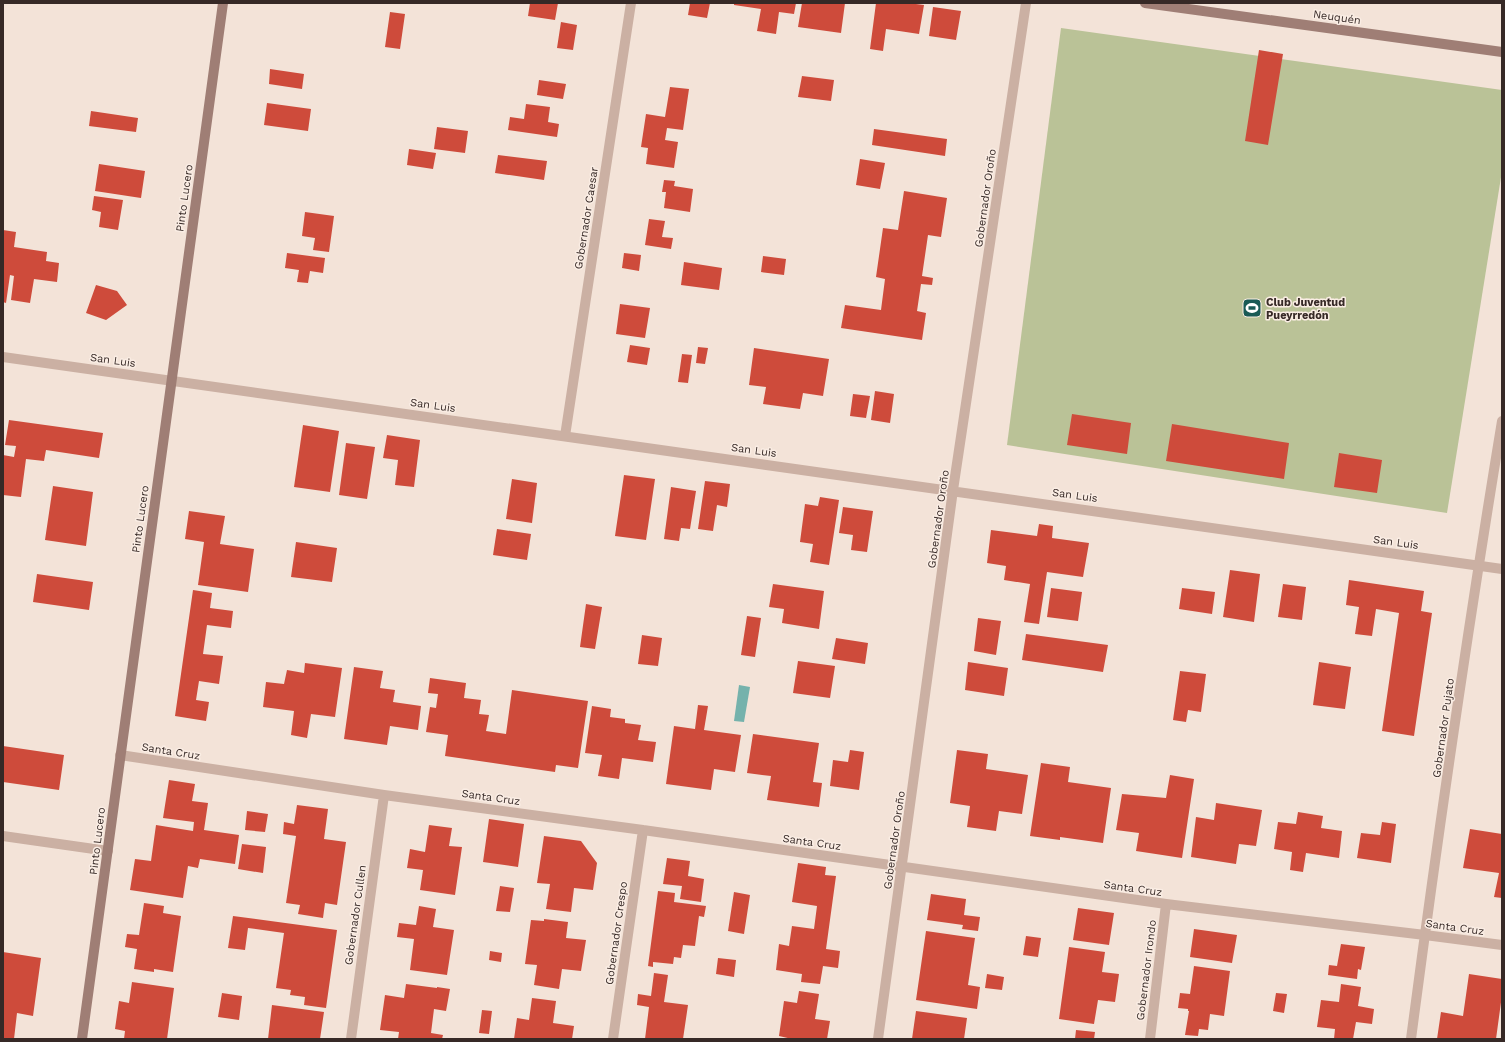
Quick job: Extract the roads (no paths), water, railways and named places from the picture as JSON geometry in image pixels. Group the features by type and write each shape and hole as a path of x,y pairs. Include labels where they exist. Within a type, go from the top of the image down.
{"street":[{"name":"Pinto Lucero","path":"82,1039 223,3"},
{"name":"Gobernador Caesar","path":"565,436 631,3"},
{"name":"Gobernador Oroño","path":"878,1039 954,490 1026,3"},
{"name":"Neuquén","path":"1145,3 1502,52"},
{"name":"San Luis","path":"3,357 954,490 1478,566 1502,568"},
{"name":"Gobernador Pujato","path":"1411,1039 1478,566 1502,421"},
{"name":"Santa Cruz","path":"120,755 384,795 642,830 902,868 1166,904 1502,945"},
{"name":"Gobernador Cullen","path":"351,1039 384,795"},
{"name":"Gobernador Crespo","path":"613,1039 642,830"},
{"path":"3,836 108,851"},
{"name":"Gobernador Irondo","path":"1150,1039 1166,904"}],"water":[{"path":"739,685 750,687 744,722 734,721"}],"place":[{"name":"Club Juventud Pueyrredón","path":"1252,308"}]}
